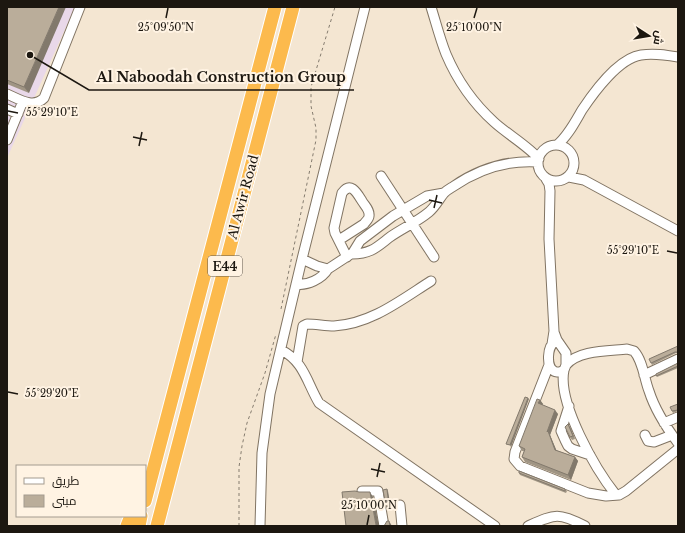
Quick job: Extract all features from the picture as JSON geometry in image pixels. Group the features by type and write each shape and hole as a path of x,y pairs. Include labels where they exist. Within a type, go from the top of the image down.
{"highway":[{"name":"Al Awir Road","path":"146,497 275,7"},
{"name":"Al Awir Road","path":"157,526 293,9"},
{"path":"146,481 156,458"},
{"path":"164,526 170,501 172,468"}],"street":[{"path":"7,94 31,104 44,98 80,7"},
{"path":"260,526 262,461 270,394 365,7"},
{"path":"431,7 446,54 465,89 472,99 494,122 532,152 538,161 539,169 542,175 550,187 550,254 554,331 558,346 566,353 562,383"},
{"path":"557,145 565,136 590,99 612,72 630,58 640,55 653,54 678,57"},
{"path":"7,140 23,101"},
{"path":"7,108 18,114"},
{"path":"569,150 569,140 575,122"},
{"path":"521,144 534,150 545,149 552,145 564,146 573,155 578,175 584,180 678,231"},
{"path":"538,161 545,149"},
{"path":"296,284 306,285 326,273 328,269 350,255 360,241 403,210 427,196 444,193 464,180 491,167 523,161 538,161"},
{"path":"546,179 552,182 558,182 569,177 575,167"},
{"path":"382,176 434,257"},
{"path":"569,177 584,180"},
{"path":"550,212 558,182"},
{"path":"339,240 364,224 369,216 369,211 356,191 352,188 345,189 342,193 334,228 339,240 350,255"},
{"path":"350,255 375,250 391,237 428,213 438,204 444,193"},
{"path":"302,259 328,269"},
{"path":"297,362 303,326 306,324 334,326 354,323 386,311 431,281"},
{"path":"558,346 570,352 581,354 631,349 636,353 640,361 651,398 664,423 678,443"},
{"path":"558,346 549,352 551,368 515,452 515,461 520,466 588,493 599,495 616,495 626,491 678,449"},
{"path":"281,350 297,362 304,370 319,402 495,526"},
{"path":"551,368 560,372 565,368 571,359 581,354"},
{"path":"644,375 678,359"},
{"path":"551,368 562,383 574,424 584,445 616,495"},
{"path":"569,406 561,431 568,446 572,449 590,455"},
{"path":"664,423 678,416"},
{"path":"645,435 648,441 654,442 672,435"},
{"path":"362,491 378,491 384,522 402,521 400,505"},
{"path":"528,526 545,518 556,515 564,516 585,526"}],"path":[{"path":"281,311 316,140 316,128 311,106 311,87 335,7"},
{"path":"239,526 239,467 242,446 247,423 265,373 277,329"}],"shaded area":[{"path":"7,7 75,7 7,158"}],"building":[{"path":"7,7 59,7 24,87 7,80"},
{"path":"678,346 678,352 651,363 649,359"},
{"path":"678,363 678,366 656,376 656,374"},
{"path":"525,397 528,398 510,445 506,444"},
{"path":"537,399 540,400 538,403 555,410 547,432 548,431 555,450 575,457 568,475 522,457 525,449 519,446"},
{"path":"678,404 678,410 672,411 670,407"},
{"path":"568,424 573,436 570,437 565,427"},
{"path":"519,471 565,489 565,491 519,473"},
{"path":"387,489 389,507 386,507 383,490"},
{"path":"342,492 370,492 376,525 379,526 346,526"},
{"path":"387,521 389,521 390,526 384,526"}],"place":[{"name":"Al Naboodah Construction Group","path":"30,55"}]}
